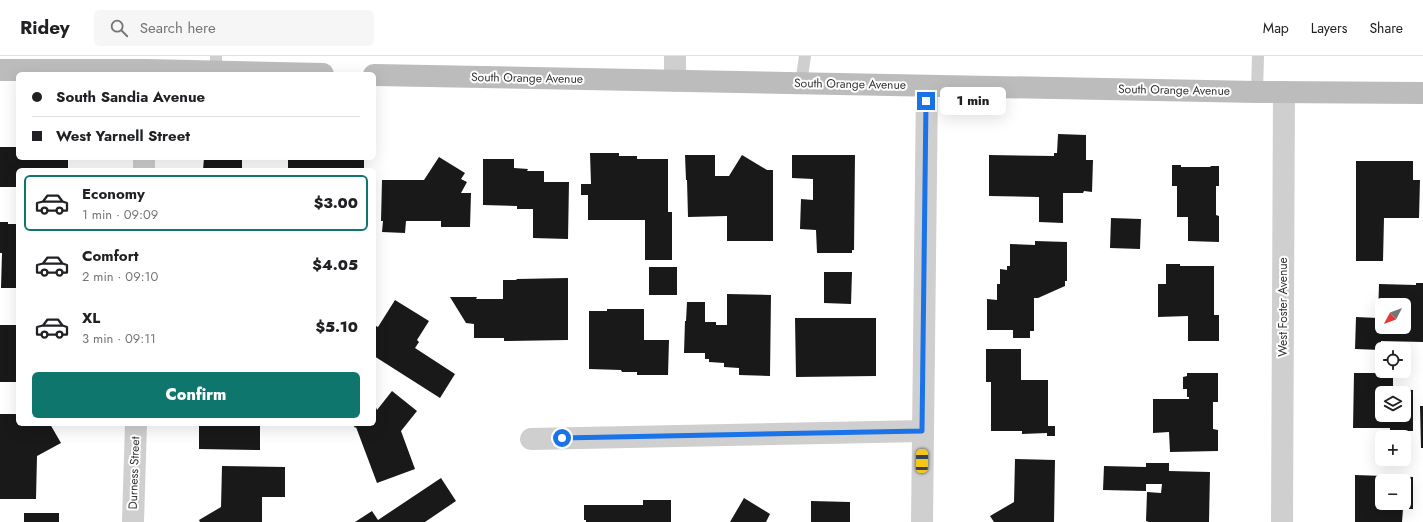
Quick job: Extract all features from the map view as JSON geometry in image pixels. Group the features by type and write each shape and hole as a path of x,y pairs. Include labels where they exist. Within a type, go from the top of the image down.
{"street":[{"path":"675,56 675,81"},
{"path":"0,70 147,72 216,64 302,72"},
{"name":"South Orange Avenue","path":"376,75 1257,92 1423,93"},
{"path":"922,522 927,86"},
{"name":"West Foster Avenue","path":"1282,522 1284,92"},
{"name":"Durness Street","path":"133,522 136,426"},
{"path":"531,439 922,431"}],"lane":[{"path":"801,84 805,56"},
{"path":"1257,92 1258,56"}],"building":[{"path":"1058,134 1086,135 1086,160 1093,160 1092,192 1084,191 1083,193 1063,193 1063,223 1039,222 1039,197 989,196 989,155 1054,156 1054,153 1057,153"},
{"path":"0,147 16,147 16,160 68,160 68,168 16,168 16,187 0,187"},
{"path":"590,153 619,153 619,156 637,156 637,159 668,159 668,212 672,212 672,260 645,260 645,220 588,220 588,195 581,195 581,184 591,184"},
{"path":"685,155 715,155 715,176 729,176 742,155 767,170 773,170 773,241 727,241 727,216 688,217"},
{"path":"792,155 855,155 854,250 852,250 852,253 817,253 816,230 800,229 801,199 813,200 813,179 792,178"},
{"path":"439,157 465,173 461,179 467,182 461,193 471,193 470,227 441,227 441,221 406,221 405,233 382,232 382,180 424,180"},
{"path":"483,159 514,159 514,168 528,169 527,171 544,171 544,182 569,182 568,239 533,238 533,209 517,209 517,206 483,205"},
{"path":"204,160 242,160 242,168 203,168"},
{"path":"288,160 364,160 364,168 288,168"},
{"path":"1356,161 1413,161 1413,180 1420,180 1419,218 1384,218 1383,261 1356,261"},
{"path":"1172,165 1181,165 1181,167 1219,166 1219,186 1216,186 1216,215 1219,216 1219,242 1188,241 1188,217 1177,217 1177,186 1172,186"},
{"path":"1111,218 1141,219 1140,249 1110,248"},
{"path":"0,222 16,224 16,288 1,288 2,253 0,253"},
{"path":"1035,241 1067,242 1067,281 1065,281 1065,286 1038,298 1034,298 1034,331 1030,331 1030,338 1013,338 1013,330 987,330 987,299 997,300 997,284 1000,284 1000,269 1007,270 1007,266 1010,266 1010,244 1035,245"},
{"path":"1166,264 1180,264 1180,266 1214,266 1214,315 1219,315 1219,341 1188,341 1188,316 1158,317 1158,284 1166,284"},
{"path":"649,267 677,267 677,295 649,295"},
{"path":"824,272 852,272 851,304 824,303"},
{"path":"568,278 568,340 504,341 504,338 474,338 474,324 466,323 450,297 503,299 503,280"},
{"path":"1416,283 1423,283 1423,342 1381,341 1375,342 1375,350 1355,349 1356,317 1375,318 1375,334 1411,334 1411,298 1379,298 1379,284 1416,285"},
{"path":"727,294 771,295 770,376 739,375 739,368 724,367 724,363 709,362 709,359 705,359 705,353 684,353 687,302 705,302 705,322 716,322 716,325 727,325"},
{"path":"395,300 429,321 417,340 419,342 415,348 455,374 440,398 376,357 376,326 378,327"},
{"path":"607,309 644,309 644,340 669,340 668,375 637,375 637,372 622,372 621,370 589,369 589,311 607,311"},
{"path":"795,318 876,318 876,376 796,377"},
{"path":"0,325 16,325 16,382 0,382"},
{"path":"986,349 1021,349 1021,380 1048,380 1048,426 1055,426 1055,436 1047,436 1047,433 1022,434 1022,431 991,431 991,382 986,382"},
{"path":"1187,373 1218,373 1218,402 1213,402 1213,429 1218,430 1218,451 1170,452 1169,432 1153,433 1153,399 1189,399 1189,397 1187,397 1187,389 1183,389 1183,377 1187,376"},
{"path":"1354,373 1375,373 1375,378 1393,378 1393,386 1375,386 1375,422 1411,422 1411,390 1413,390 1413,431 1390,430 1390,428 1353,428"},
{"path":"392,391 417,411 401,431 415,469 377,483 356,427 355,428 354,426 376,426 376,407 377,410"},
{"path":"1420,406 1423,406 1423,448 1421,448"},
{"path":"0,414 16,414 16,426 51,426 61,443 37,456 36,499 0,499"},
{"path":"199,426 260,426 260,450 199,449"},
{"path":"1015,459 1055,460 1054,522 994,522 990,516 1014,502"},
{"path":"1146,463 1169,463 1169,471 1210,472 1209,522 1146,521 1147,492 1161,493 1162,484 1146,484 1146,491 1103,490 1104,466 1146,467"},
{"path":"222,466 285,467 285,497 262,497 262,522 200,522 199,520 221,507"},
{"path":"1355,475 1375,476 1375,510 1403,510 1402,522 1355,522"},
{"path":"1411,477 1413,477 1413,509 1411,509"},
{"path":"441,478 456,501 425,522 355,522 372,511 378,520"},
{"path":"744,498 770,514 766,522 730,522"},
{"path":"643,500 671,500 671,522 586,522 586,520 584,520 584,505 643,505"},
{"path":"811,501 850,502 850,522 811,522"},
{"path":"24,513 59,513 59,522 24,522"}],"route":[{"path":"562,438 922,431 926,101"}]}
